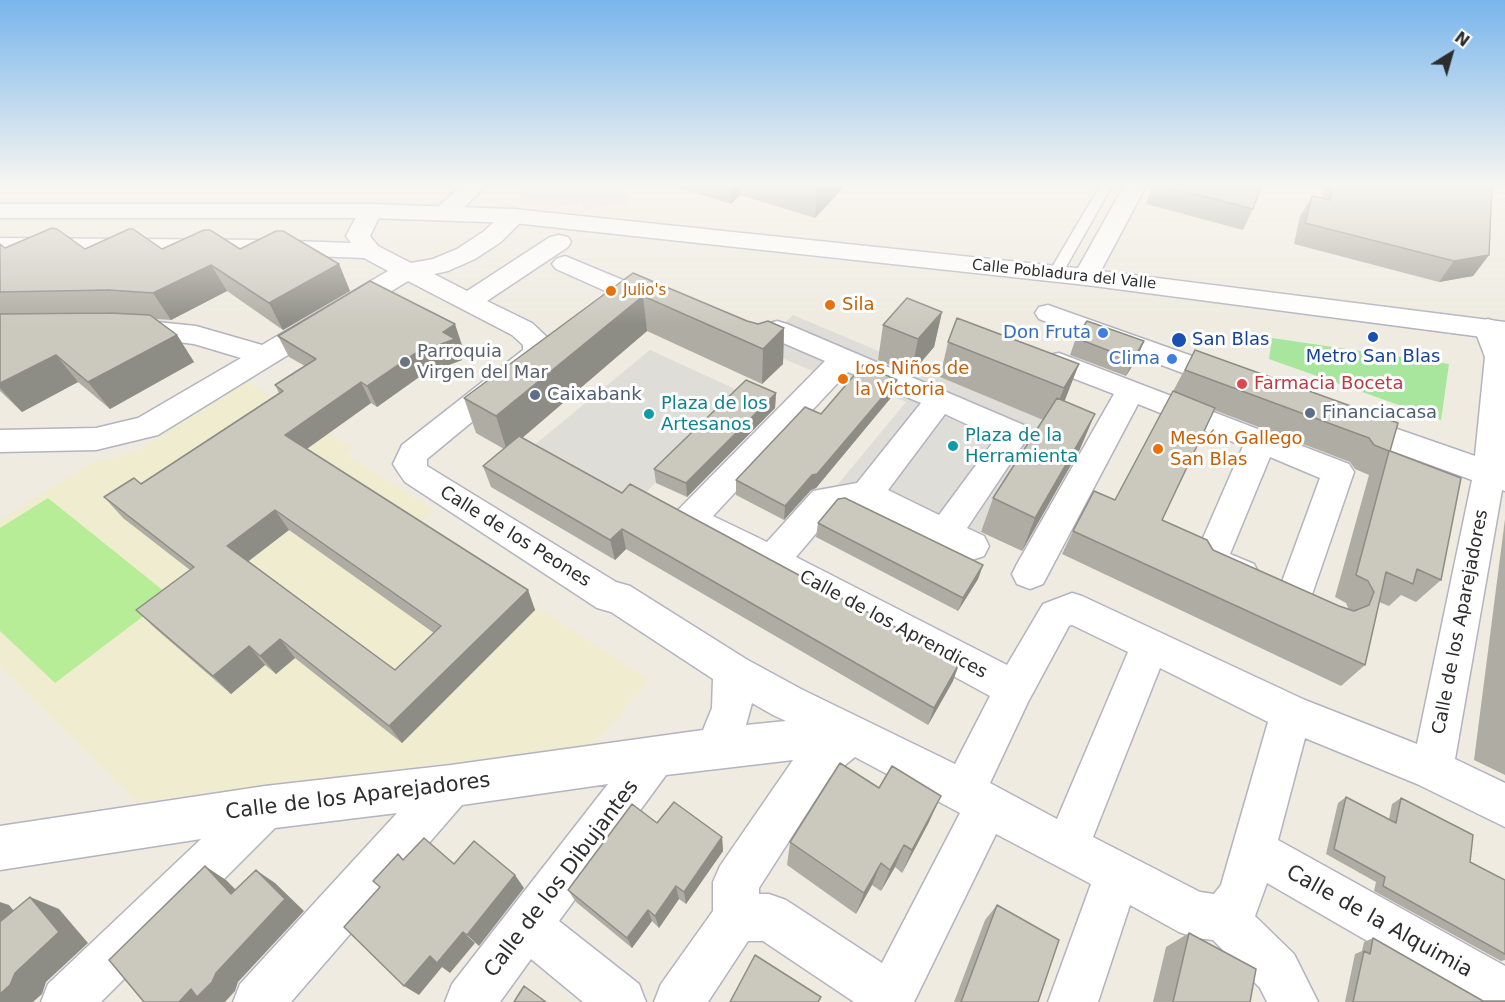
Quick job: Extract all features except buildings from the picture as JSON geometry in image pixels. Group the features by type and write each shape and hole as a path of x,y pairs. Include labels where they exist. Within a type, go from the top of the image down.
{"street":[{"path":"361,231 358,236 369,251"},
{"path":"0,441 96,439 147,427 407,271 439,266 466,254 499,231"},
{"name":"Calle Pobladura del Valle","path":"652,231 1086,277 1499,343"},
{"path":"1086,277 1111,231"},
{"path":"0,245 275,247 369,251 407,271"},
{"path":"468,302 562,253 682,315"},
{"name":"Calle de los Peones","path":"407,271 522,329 536,342 538,354 413,453 409,464 416,474 732,671 787,702 854,734"},
{"path":"1048,313 1253,388"},
{"path":"104,328 179,333 266,356"},
{"path":"772,561 825,500 867,494 959,539 1016,434 777,330"},
{"name":"Calle de los Aparejadores","path":"1432,770 1497,477 1500,415 1499,343"},
{"name":"Calle de los Aprendices","path":"844,359 678,511 1014,690"},
{"path":"1059,362 1261,441 1338,472 1308,604 1210,561 1261,441"},
{"path":"1030,574 1131,390"},
{"path":"867,494 940,400"},
{"path":"1321,413 1497,477"},
{"path":"736,918 769,917 889,1000 975,799 1014,690 1056,615 1072,609 1291,713 1432,770 1505,805"},
{"path":"1067,848 1150,645"},
{"path":"717,748 732,708 732,671"},
{"path":"1224,918 1240,898 1291,713"},
{"path":"679,1002 736,918 736,882 815,763 854,734 1196,915 1224,918 1277,971 1293,1002"},
{"name":"Calle de los Aparejadores","path":"15,846 265,808 451,786 717,748 854,734"},
{"name":"Calle de los Dibujantes","path":"470,1002 654,757"},
{"path":"258,1002 451,786"},
{"path":"66,1002 265,808"},
{"path":"0,874 15,846"},
{"name":"Calle de la Alquimia","path":"1254,851 1505,993"},
{"path":"1073,1002 1117,874"},
{"path":"527,925 621,1002"}],"lane":[{"path":"1055,274 1080,231"}],"shaded area":[{"name":"Plaza de la Herramienta","path":"793,315 1050,423 958,568 825,500 906,402 857,381 851,387 758,348"},
{"name":"Plaza de los Artesanos","path":"650,350 746,394 630,508 527,451"},
{"path":"246,381 352,448 345,454 434,510 414,527 649,680 593,745 137,802 0,666 0,520 91,463 133,453"}],"green space":[{"path":"1272,338 1449,364 1441,420 1269,359"},
{"path":"48,498 170,596 55,683 0,631 0,528"}],"place":[{"name":"Julio's","path":"611,291"},
{"name":"Sila","path":"830,305"},
{"name":"Don Fruta","path":"1103,333"},
{"name":"Metro San Blas","path":"1373,337"},
{"name":"San Blas","path":"1179,340"},
{"name":"Clima","path":"1172,359"},
{"name":"Parroquia Virgen del Mar","path":"405,362"},
{"name":"Los Niños de la Victoria","path":"843,379"},
{"name":"Farmacia Boceta","path":"1242,384"},
{"name":"Caixabank","path":"535,395"},
{"name":"Financiacasa","path":"1310,413"},
{"name":"Plaza de los Artesanos","path":"649,414"},
{"name":"Plaza de la Herramienta","path":"953,446"},
{"name":"Mesón Gallego San Blas","path":"1158,449"}]}
